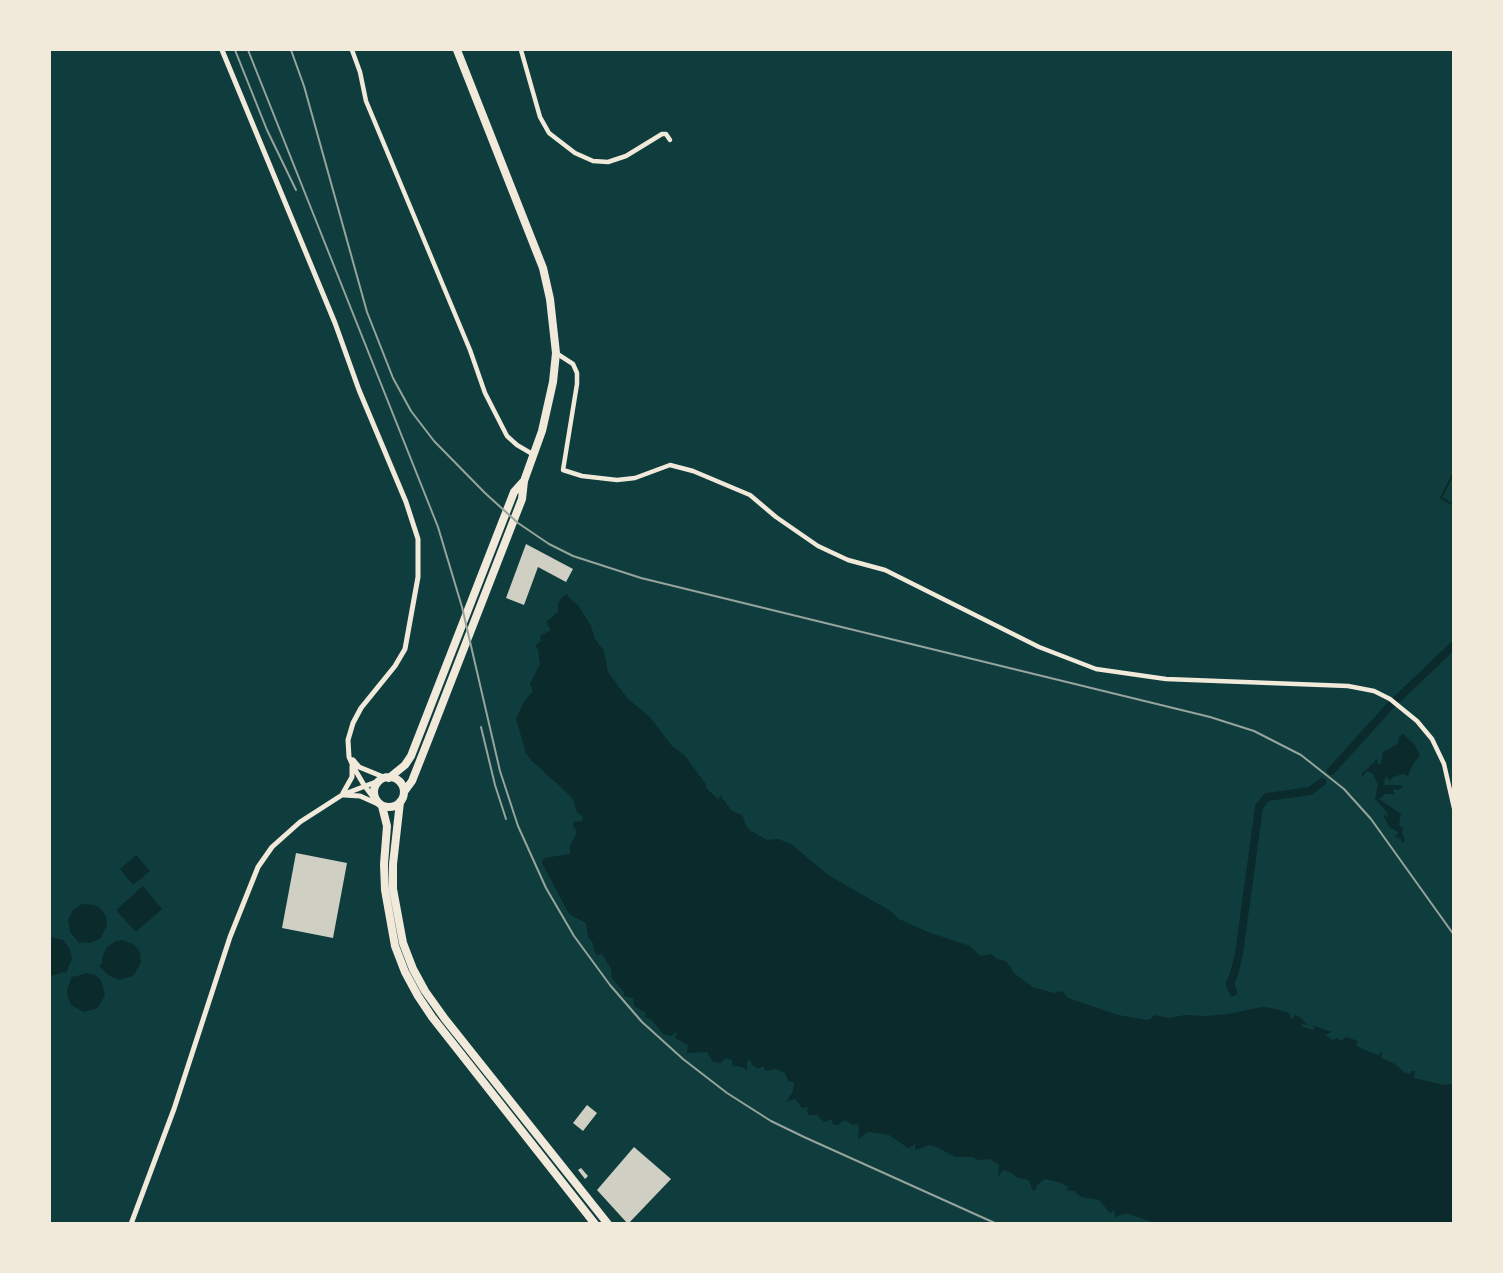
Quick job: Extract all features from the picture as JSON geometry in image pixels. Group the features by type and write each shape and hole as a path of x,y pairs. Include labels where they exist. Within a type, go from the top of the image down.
{"highway":[{"path":"457,50 543,268 550,299 556,353 549,403 542,431 524,481 522,499 412,781 400,802 393,864 393,889 403,943 425,992 608,1224"},
{"path":"524,481 514,492 411,756 405,765 375,787 387,826 384,864 385,890 395,946 405,972 418,996 438,1024 595,1224"},
{"path":"385,779 398,780 404,792"},
{"path":"380,803 394,807 400,802"}],"street":[{"path":"222,50 335,323 359,390 403,494 418,539 418,577 407,643 400,659 357,715 348,740 352,777 342,795"},
{"path":"352,50 360,72 366,101 470,350 485,393 507,436 534,455"},
{"path":"520,50 540,117 549,133 575,153 593,161 608,162 626,156 662,134 669,136 670,140"},
{"path":"556,353 573,364 577,373 563,470 582,476 617,480 635,478 670,465 693,471 750,495 776,517 818,546 848,560 885,570 1039,647 1096,669 1166,679 1358,687 1390,699 1425,731 1438,750 1454,807"},
{"path":"350,756 359,767 385,779"},
{"path":"350,756 364,785 380,803"},
{"path":"132,1224 174,1109 230,936 252,879 265,856 281,837 309,816 342,795 385,779"},
{"path":"342,795 356,795 380,803"}],"water":[{"path":"567,594 578,605 591,626 595,639 604,651 608,672 627,698 649,716 672,746 685,756 707,789 719,800 720,795 732,811 742,815 751,831 767,840 778,839 791,844 828,875 889,910 899,919 928,932 970,946 980,956 991,954 997,959 1006,961 1015,974 1033,987 1054,993 1062,991 1068,998 1118,1015 1147,1020 1154,1015 1169,1018 1185,1015 1207,1016 1262,1007 1272,1008 1289,1013 1291,1020 1295,1015 1298,1016 1308,1025 1301,1024 1303,1027 1313,1030 1315,1028 1312,1025 1332,1032 1325,1035 1333,1040 1337,1038 1341,1041 1346,1037 1358,1041 1356,1045 1360,1048 1378,1055 1382,1052 1382,1058 1395,1064 1404,1072 1409,1074 1415,1071 1414,1078 1444,1085 1452,1084 1453,1223 1158,1224 1129,1214 1122,1214 1116,1218 1114,1210 1110,1213 1099,1200 1081,1197 1074,1191 1065,1190 1069,1187 1061,1183 1045,1179 1033,1191 1029,1181 1011,1173 1003,1170 998,1177 999,1165 990,1159 955,1157 930,1145 915,1150 915,1143 908,1148 889,1135 868,1132 858,1139 859,1126 857,1124 853,1125 845,1120 838,1125 833,1125 832,1119 824,1122 817,1115 809,1115 808,1107 802,1108 795,1099 786,1102 793,1091 794,1082 788,1081 785,1073 776,1069 766,1071 763,1066 758,1069 752,1065 750,1059 747,1062 747,1071 737,1066 733,1067 732,1060 725,1058 721,1063 713,1062 707,1052 687,1053 688,1045 675,1038 677,1032 671,1036 663,1034 652,1020 645,1017 646,1013 634,1006 633,998 624,996 624,992 612,978 611,969 602,954 597,955 594,951 593,943 588,937 586,923 569,914 542,863 544,858 570,854 570,846 577,832 573,826 574,822 582,821 583,817 577,812 573,799 526,753 516,719 524,702 533,691 530,684 540,664 538,649 535,646 541,641 540,636 551,630 546,622 558,612 558,604"},
{"path":"1403,734 1414,744 1420,755 1408,776 1403,774 1393,777 1390,781 1386,776 1385,785 1403,787 1398,790 1393,789 1395,794 1385,794 1379,799 1401,814 1399,825 1404,829 1402,831 1405,841 1401,843 1401,839 1395,837 1398,832 1389,827 1383,814 1388,817 1387,812 1375,799 1378,784 1372,773 1367,771 1363,776 1361,774 1375,762 1376,758 1378,764 1381,764 1383,752 1398,744 1399,737"},
{"path":"136,855 150,871 133,885 120,869"},
{"path":"143,886 162,909 136,932 116,910"},
{"path":"82,904 99,907 106,916 107,926 100,939 80,944 70,932 68,920 73,910"},
{"path":"50,937 63,940 70,949 72,959 66,973 50,976"},
{"path":"122,940 137,948 140,952 141,963 133,976 119,980 110,976 99,966 102,964 102,957 107,947"},
{"path":"87,973 101,980 105,995 98,1008 84,1012 71,1005 67,990 72,976"}],"building":[{"path":"526,544 573,569 566,582 538,567 524,605 506,598"},
{"path":"296,853 347,863 333,938 282,928"},
{"path":"587,1105 597,1113 583,1131 573,1123"},
{"path":"634,1147 671,1179 628,1224 597,1190"},
{"path":"581,1168 588,1176 585,1179 578,1170"}],"waterway":[{"path":"1454,472 1441,498 1454,505"},
{"path":"1331,771 1390,706 1454,645"},
{"path":"1233,992 1230,984 1239,954 1259,807 1267,797 1310,791 1322,782"}],"railway":[{"path":"235,50 267,130 296,190"},
{"path":"248,50 438,527 462,607 500,771 518,826 546,888 574,936 610,985 642,1022 683,1059 727,1093 771,1121 997,1224"},
{"path":"291,50 304,86 367,312 393,378 411,411 434,441 518,523 549,544 573,556 641,578 1210,717 1254,731 1301,755 1344,789 1371,819 1454,935"},
{"path":"481,727 506,819"}]}
